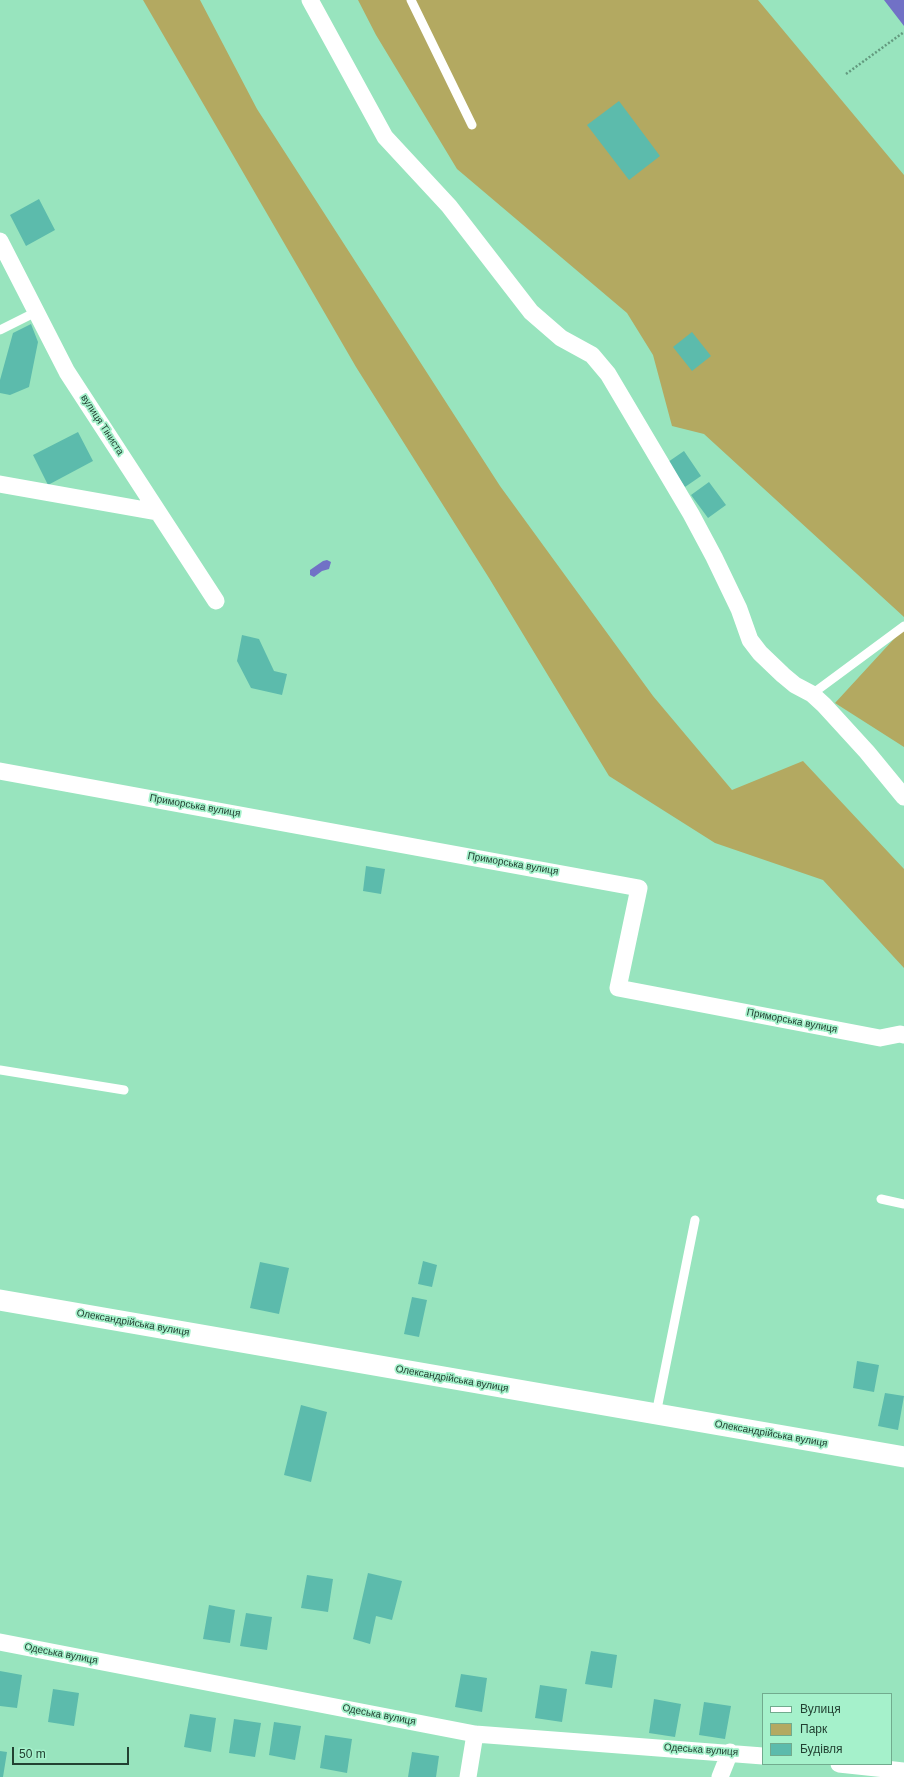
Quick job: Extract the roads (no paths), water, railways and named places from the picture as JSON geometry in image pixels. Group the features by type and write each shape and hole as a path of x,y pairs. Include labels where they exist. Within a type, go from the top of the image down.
{"street":[{"path":"310,0 385,137 449,206 531,312 561,338 592,355 608,374 691,514 714,557 739,609 750,640 760,653 783,675 795,685 812,694 867,752 904,797"},
{"name":"вулиця Тіниста","path":"0,242 67,372 216,601"},
{"path":"0,484 158,512"},
{"name":"Приморська вулиця","path":"0,771 640,888 618,988 880,1038 900,1034 904,1035"},
{"name":"Олександрійська вулиця","path":"0,1300 904,1457"},
{"name":"Одеська вулиця","path":"0,1642 475,1734 730,1752 762,1756"},
{"path":"468,1777 475,1734"},
{"path":"720,1777 730,1752"},
{"path":"848,1765 904,1771"}],"lane":[{"path":"411,0 472,125"},
{"path":"0,330 36,312"},
{"path":"812,694 904,626"},
{"path":"0,1070 124,1090"},
{"path":"881,1200 904,1204"},
{"path":"656,1414 695,1220"}]}
